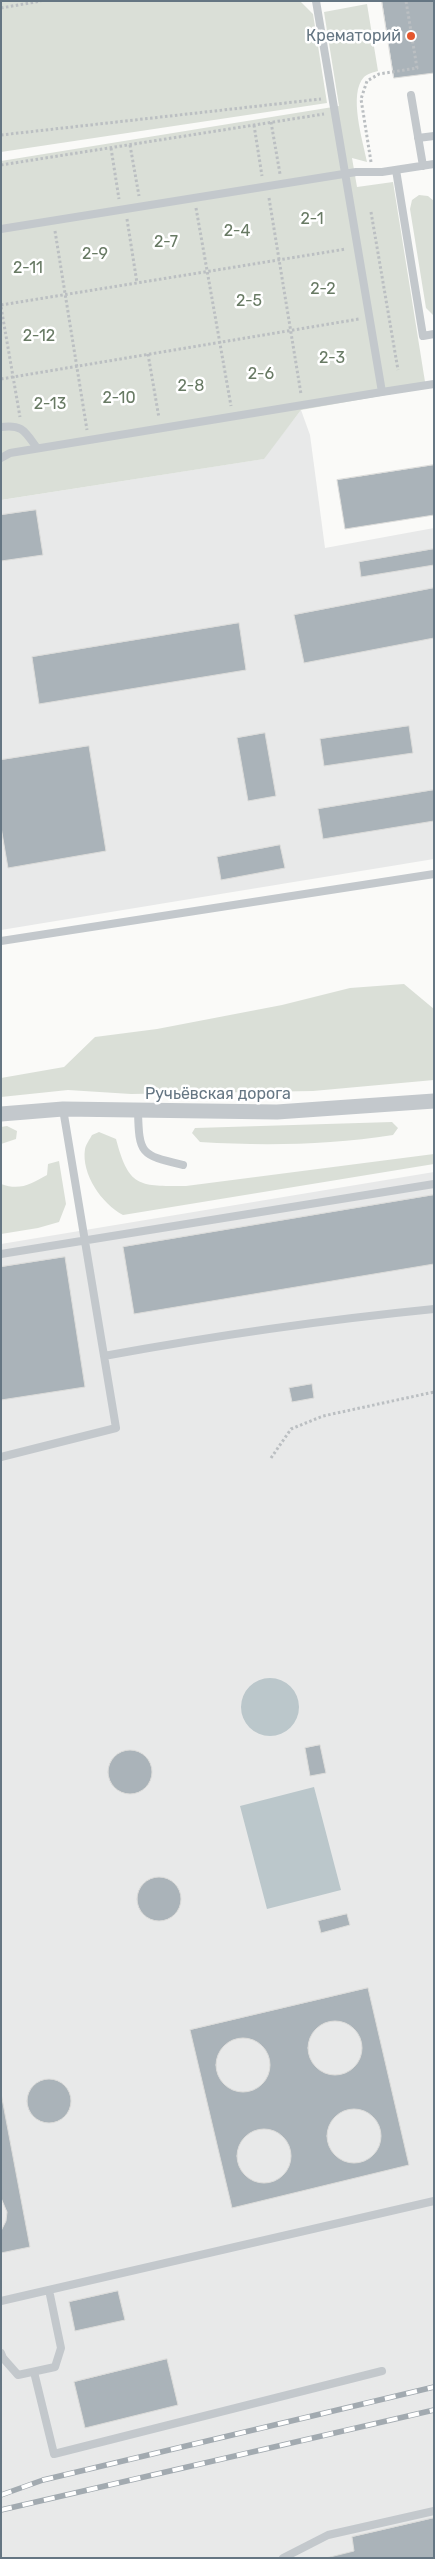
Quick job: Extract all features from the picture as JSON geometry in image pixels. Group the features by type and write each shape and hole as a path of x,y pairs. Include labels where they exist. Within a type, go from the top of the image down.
{"street":[{"name":"Ручьёвская дорога","path":"1,1114 63,1109 277,1112 434,1101"}],"lane":[{"path":"316,1 382,392"},
{"path":"411,95 423,166"},
{"path":"418,138 434,136"},
{"path":"1,229 345,173 396,170 434,164"},
{"path":"396,170 423,336 434,334"},
{"path":"1,458 10,452 434,384"},
{"path":"1,427 15,425 22,429 37,448"},
{"path":"1,941 434,874"},
{"path":"1,1457 116,1428 63,1109"},
{"path":"138,1111 142,1150 152,1158 183,1165"},
{"path":"1,1254 434,1184"},
{"path":"104,1356 184,1341 348,1317 434,1309"},
{"path":"1,2301 434,2201"},
{"path":"1,2353 18,2375 55,2367 61,2348 49,2290"},
{"path":"34,2372 54,2454 382,2371"},
{"path":"283,2558 328,2535 434,2511"}],"path":[{"path":"1,8 41,1"},
{"path":"373,172 361,99 367,81 379,74 417,68 406,1"},
{"path":"1,135 332,98"},
{"path":"1,165 335,112"},
{"path":"271,122 282,184"},
{"path":"254,125 279,260 302,405"},
{"path":"130,145 140,207"},
{"path":"111,148 137,283"},
{"path":"195,198 232,416"},
{"path":"371,212 398,370"},
{"path":"53,221 89,440"},
{"path":"22,429 1,306 357,247"},
{"path":"1,379 369,318"},
{"path":"148,354 161,428"},
{"path":"271,1458 291,1429 323,1416 434,1392"}],"shaded area":[{"path":"301,410 310,435 325,548 434,528 434,859 1,930 1,500 263,459"},
{"path":"434,1172 434,2558 1,2558 1,1244"},
{"path":"264,1678 276,1678 291,1686 299,1701 299,1713 291,1728 276,1736 264,1736 249,1728 241,1713 241,1701 249,1686"},
{"path":"314,1787 341,1890 267,1909 240,1806"}],"green space":[{"path":"1,1 300,1 313,14 327,103 1,152"},
{"path":"367,4 378,71 364,77 359,85 357,95 358,118 367,162 352,158 357,187 393,182 426,388 301,410 264,459 1,500 1,161 339,106 324,12"},
{"path":"419,195 428,196 434,201 434,316 426,308 410,209 412,200"},
{"path":"404,984 434,1009 434,1080 313,1091 131,1094 68,1090 1,1097 1,1078 64,1067 95,1037 157,1029 282,1005 350,988"},
{"path":"392,1122 398,1128 393,1135 321,1143 248,1144 200,1142 192,1133 195,1128"},
{"path":"7,1126 17,1131 16,1139 1,1144 1,1127"},
{"path":"99,1132 116,1139 126,1167 131,1175 138,1181 157,1186 186,1186 434,1154 434,1164 123,1215 101,1196 86,1168 86,1147 92,1135"},
{"path":"59,1161 66,1204 59,1222 38,1228 1,1234 1,1184 14,1187 25,1186 47,1175 48,1164"}],"building":[{"name":"Крематорий","path":"382,1 434,1 434,73 394,78"},
{"path":"434,465 434,515 345,529 337,480"},
{"path":"36,510 43,555 1,561 1,515"},
{"path":"434,549 434,565 361,577 359,562"},
{"path":"434,588 434,638 304,663 294,615"},
{"path":"239,623 246,670 39,704 32,657"},
{"path":"409,726 413,753 324,766 320,739"},
{"path":"265,733 276,796 248,801 237,738"},
{"path":"89,746 106,851 8,868 1,827 1,760"},
{"path":"434,790 434,821 323,839 318,809"},
{"path":"280,845 285,868 221,880 217,857"},
{"path":"434,1195 434,1264 134,1314 123,1247"},
{"path":"65,1257 85,1387 1,1400 1,1267"},
{"path":"312,1384 314,1398 292,1402 289,1388"},
{"path":"320,1745 326,1773 310,1776 305,1748"},
{"path":"134,1750 146,1756 151,1763 151,1781 146,1788 139,1793 126,1794 114,1788 109,1781 108,1768 114,1756 121,1751"},
{"path":"163,1877 175,1883 180,1890 180,1908 175,1915 168,1920 155,1921 143,1915 138,1908 137,1895 143,1883 150,1878"},
{"path":"347,1914 350,1925 321,1933 318,1921"},
{"path":"368,1988 409,2165 232,2208 190,2030"},
{"path":"330,2021 340,2021 350,2025 358,2033 362,2048 358,2063 350,2071 340,2075 330,2075 320,2071 312,2063 308,2053 308,2043 312,2033 320,2025"},
{"path":"238,2038 248,2038 258,2042 266,2050 270,2065 266,2080 258,2088 248,2092 238,2092 228,2088 220,2080 216,2070 216,2060 220,2050 228,2042"},
{"path":"53,2079 65,2085 70,2092 70,2110 65,2117 58,2122 45,2123 33,2117 28,2110 27,2097 33,2085 40,2080"},
{"path":"1,2093 30,2247 1,2253"},
{"path":"349,2109 359,2109 369,2113 377,2121 381,2136 377,2151 369,2159 359,2163 349,2163 339,2159 331,2151 327,2141 327,2131 331,2121 339,2113"},
{"path":"259,2129 269,2129 279,2133 287,2141 291,2156 287,2171 279,2179 269,2183 259,2183 249,2179 241,2171 237,2161 237,2151 241,2141 249,2133"},
{"path":"1,2198 7,2212 6,2221 1,2231"},
{"path":"118,2291 125,2320 75,2331 69,2302"},
{"path":"167,2359 178,2405 85,2428 74,2382"},
{"path":"434,2518 434,2558 326,2558 354,2551 352,2537"}],"railway":[{"path":"1,2495 43,2480 434,2387"},
{"path":"1,2510 434,2410"}],"place":[{"name":"Крематорий","path":"411,36"}],"park label":[{"name":"2-1","path":"312,219"},
{"name":"2-4","path":"237,231"},
{"name":"2-7","path":"166,242"},
{"name":"2-9","path":"95,254"},
{"name":"2-11","path":"28,268"},
{"name":"2-2","path":"323,289"},
{"name":"2-5","path":"249,301"},
{"name":"2-12","path":"39,336"},
{"name":"2-3","path":"332,358"},
{"name":"2-6","path":"261,374"},
{"name":"2-8","path":"191,386"},
{"name":"2-10","path":"119,398"},
{"name":"2-13","path":"50,404"}]}
